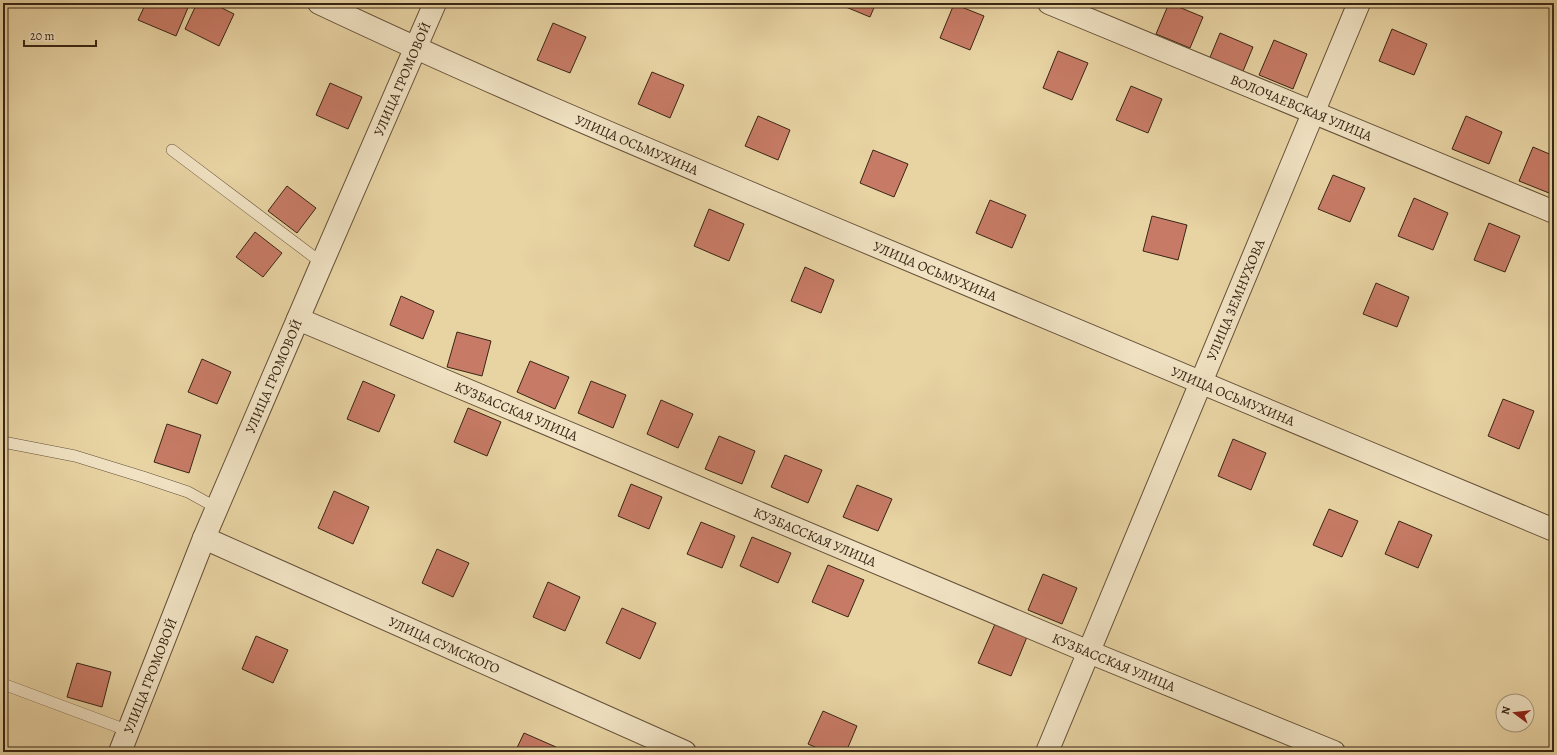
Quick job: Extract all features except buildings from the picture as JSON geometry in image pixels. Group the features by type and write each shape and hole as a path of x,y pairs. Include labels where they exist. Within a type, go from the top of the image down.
{"street":[{"name":"УЛИЦА ОСЬМУХИНА","path":"319,3 416,49 692,168 1200,383 1554,530"},
{"name":"УЛИЦА ГРОМОВОЙ","path":"120,752 204,538 435,3"},
{"name":"ВОЛОЧАЕВСКАЯ УЛИЦА","path":"1049,3 1554,212"},
{"name":"УЛИЦА ЗЕМНУХОВА","path":"1047,752 1359,3"},
{"name":"КУЗБАССКАЯ УЛИЦА","path":"298,319 1089,652 1334,752"},
{"name":"УЛИЦА СУМСКОГО","path":"204,538 685,752"}],"lane":[{"path":"172,150 322,263"},
{"path":"3,442 75,456 188,492 217,508"},
{"path":"3,684 129,731"}]}
